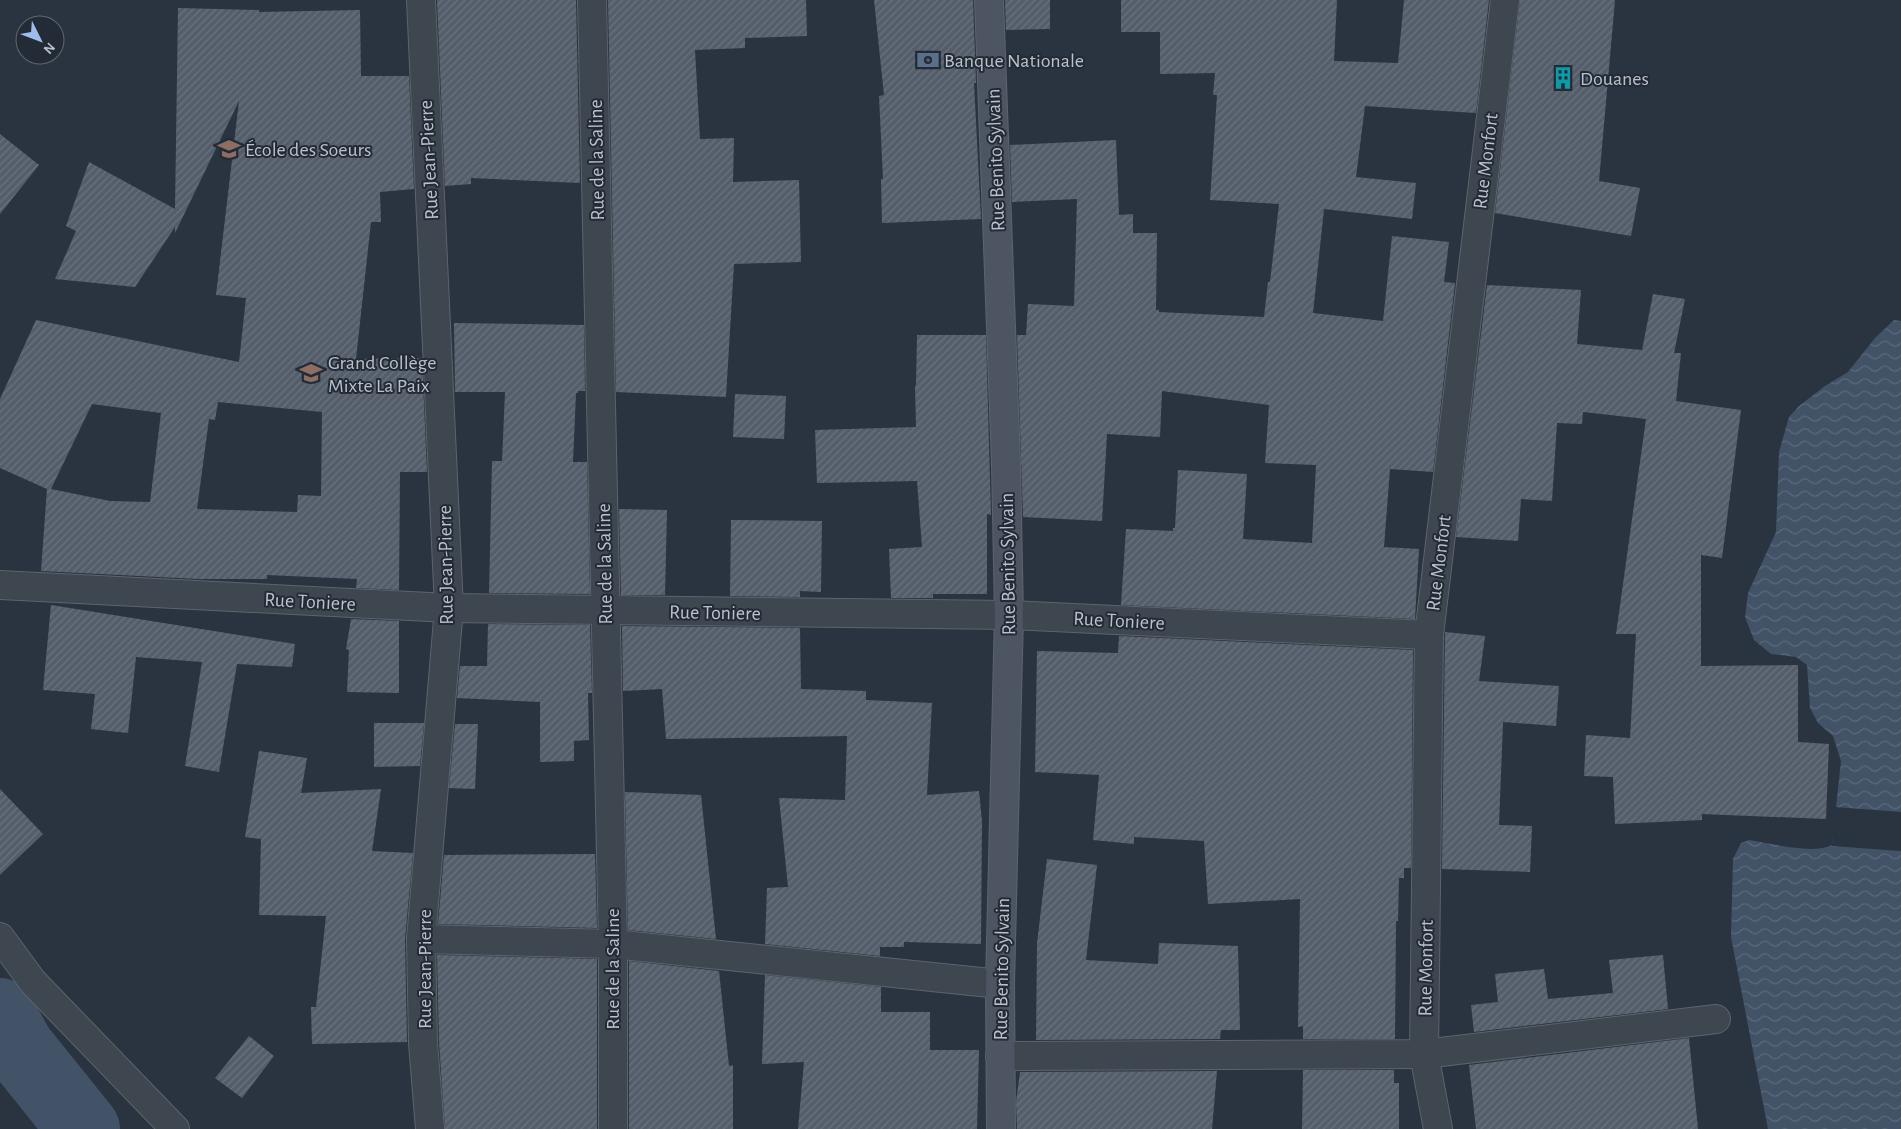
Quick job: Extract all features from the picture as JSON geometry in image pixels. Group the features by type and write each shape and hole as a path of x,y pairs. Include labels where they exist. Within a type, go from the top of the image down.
{"main road":[{"name":"Rue Benito Sylvain","path":"989,0 1005,445 1009,615 1000,984 1001,1129"}],"street":[{"name":"Rue Jean-Pierre","path":"421,0 449,608 421,939 423,1043 430,1129"},
{"name":"Rue de la Saline","path":"592,0 613,944 613,1129"},
{"name":"Rue Monfort","path":"1438,1129 1424,1054 1429,636 1504,0"},
{"name":"Rue Toniere","path":"0,586 449,608 1009,615 1429,636"},
{"path":"0,937 33,982 175,1129"},
{"path":"421,939 613,944 1000,984"},
{"path":"1000,1056 1424,1054 1716,1019"}],"water":[{"path":"1894,320 1901,321 1901,1129 1768,1129 1731,937 1733,859 1741,843 1749,840 1803,849 1824,848 1832,845 1841,761 1833,736 1818,723 1810,708 1807,665 1796,657 1771,654 1754,640 1745,617 1748,593 1776,532 1779,452 1789,417 1799,406 1825,386 1848,372 1875,338"}],"pier":[{"path":"1835,807 1901,812 1901,851 1832,846"}],"building":[{"path":"437,0 576,0 580,183 471,178 471,184 445,186"},
{"path":"608,0 806,0 807,36 745,38 745,48 695,50 700,139 734,138 733,182 799,180 801,262 734,264 726,397 616,392"},
{"path":"874,0 973,0 976,83 974,83 981,219 882,223 881,179 883,179 879,96 884,95"},
{"path":"1005,0 1050,0 1050,29 1006,30"},
{"path":"1121,0 1337,0 1334,61 1398,63 1404,0 1489,0 1476,113 1365,106 1356,177 1416,183 1412,219 1324,209 1313,313 1383,321 1392,236 1449,242 1444,282 1455,283 1433,472 1390,469 1384,547 1419,549 1415,619 1121,605 1126,529 1173,531 1173,528 1175,528 1178,470 1247,474 1243,539 1312,543 1316,465 1265,463 1269,405 1162,391 1160,437 1107,434 1102,521 1023,517 1017,335 1026,335 1028,304 1074,306 1077,199 1012,202 1010,145 1116,140 1119,215 1133,214 1133,233 1157,233 1156,310 1159,310 1159,312 1264,317 1279,204 1210,200 1217,95 1213,95 1215,73 1160,74 1160,32 1121,32"},
{"name":"Douanes","path":"1520,0 1615,0 1599,181 1640,188 1631,236 1495,213"},
{"path":"178,8 259,10 259,12 360,10 361,76 409,76 414,189 380,192 381,222 371,222 356,359 422,358 427,472 400,472 399,590 356,588 357,579 267,575 267,579 198,579 41,571 47,489 0,468 0,399 36,320 239,362 246,298 216,295 239,101 175,233 175,227 135,287 55,279 76,231 66,226 89,162 175,209","holes":["218,402 322,412 321,496 298,495 297,512 197,509 209,419 215,420","92,404 161,413 150,502 110,501 51,489"]},
{"path":"0,134 39,165 0,214"},
{"path":"1487,285 1581,290 1577,344 1642,350 1653,294 1685,299 1674,353 1681,353 1676,401 1741,410 1722,558 1701,555 1701,666 1798,665 1798,742 1829,744 1826,819 1702,814 1702,820 1615,824 1613,777 1584,776 1586,735 1630,738 1636,634 1616,634 1646,419 1583,412 1582,424 1557,423 1552,501 1521,499 1518,541 1456,537"},
{"path":"454,323 584,325 585,391 578,391 576,393 573,462 587,462 590,594 489,593 492,461 502,461 505,392 455,392"},
{"path":"917,335 986,335 991,515 987,514 987,594 933,594 933,598 891,598 889,549 922,547 917,481 817,483 815,430 916,427"},
{"path":"735,394 786,396 784,439 733,437"},
{"path":"619,509 667,510 665,595 621,595"},
{"path":"731,520 822,521 821,592 800,591 800,597 730,596"},
{"path":"51,605 295,644 292,667 237,664 219,772 185,766 202,662 136,657 128,733 91,729 95,694 43,690"},
{"path":"351,619 399,621 399,693 347,692 349,650 346,649"},
{"path":"488,624 590,625 592,693 588,693 589,740 574,741 574,761 540,762 540,702 457,698 460,666 487,666"},
{"path":"622,626 800,628 801,689 866,691 866,700 932,703 927,795 979,791 982,821 981,944 904,942 904,947 880,947 880,956 765,944 767,888 788,887 779,798 845,800 847,736 666,739 662,689 623,691"},
{"path":"1445,632 1485,636 1479,681 1559,686 1556,726 1503,722 1499,825 1532,826 1530,872 1442,869"},
{"path":"1119,636 1413,650 1411,868 1404,868 1404,878 1399,878 1398,921 1396,921 1395,1039 1303,1039 1303,1026 1298,1027 1300,899 1208,904 1204,841 1134,837 1134,844 1093,840 1099,775 1035,772 1037,651 1118,653"},
{"path":"374,723 424,723 420,766 374,767"},
{"path":"455,724 478,724 475,789 449,788"},
{"path":"259,751 307,758 301,793 381,789 372,851 413,853 405,939 407,1042 312,1044 311,1007 316,1007 326,916 259,915 261,839 245,837"},
{"path":"0,789 43,834 0,875"},
{"path":"625,792 701,795 716,939 628,930"},
{"path":"595,854 597,928 438,924 444,855"},
{"path":"1047,859 1097,865 1086,960 1158,964 1159,943 1238,946 1240,1030 1221,1030 1220,1039 1036,1040 1037,943"},
{"path":"437,955 597,959 597,1129 445,1129 439,1042"},
{"path":"1663,955 1668,1009 1474,1032 1471,1005 1498,1002 1495,974 1544,969 1548,999 1613,993 1609,960"},
{"path":"629,961 719,971 729,1066 733,1065 733,1129 629,1129"},
{"path":"765,975 881,987 881,1012 930,1012 930,1050 979,1050 977,1129 798,1129 804,1062 762,1064"},
{"path":"249,1036 274,1056 242,1098 215,1078"},
{"path":"1689,1038 1698,1129 1476,1129 1469,1065"},
{"path":"1303,1070 1394,1070 1394,1083 1399,1083 1399,1129 1302,1129"},
{"path":"1217,1071 1212,1129 1017,1129 1016,1102 1020,1072"}],"waterway":[{"path":"0,1014 18,1047 84,1129"}],"place":[{"name":"Banque Nationale","path":"928,60"},
{"name":"Douanes","path":"1563,78"},
{"name":"École des Soeurs","path":"229,149"},
{"name":"Grand Collège Mixte La Paix","path":"311,373"}]}
